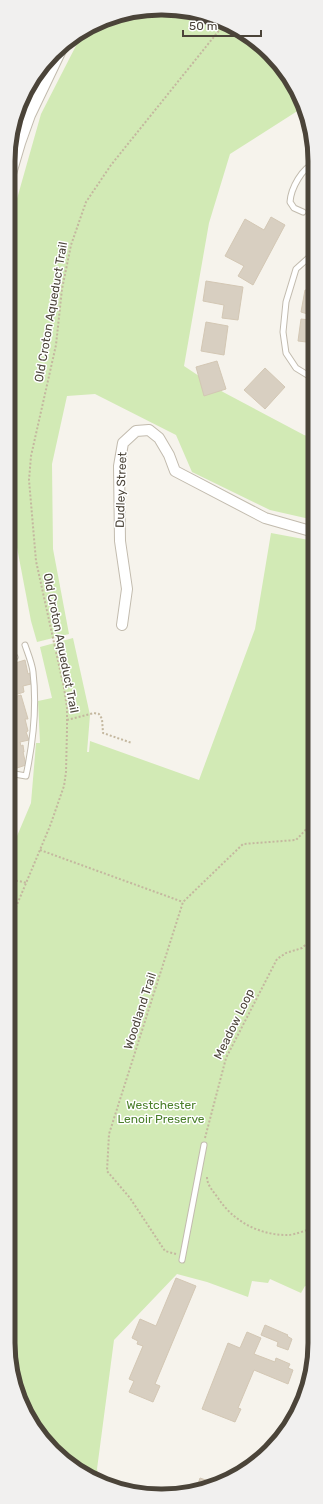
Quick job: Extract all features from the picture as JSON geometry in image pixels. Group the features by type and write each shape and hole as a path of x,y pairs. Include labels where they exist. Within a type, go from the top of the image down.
{"street":[{"path":"15,155 29,115 55,61"},
{"name":"Dudley Street","path":"122,625 127,589 120,542 119,466 123,444 136,431 149,430 159,438 169,455 175,471 265,518 308,530"}],"lane":[{"path":"303,212 294,208 290,202 290,195 299,178 308,167"},
{"path":"308,258 296,269 286,302 283,332 286,353 296,368 308,375"},
{"path":"15,774 26,776 31,753 35,698 33,670 25,645"},
{"path":"182,1258 204,1145"}],"path":[{"name":"Old Croton Aqueduct Trail","path":"15,910 64,786 67,751 67,720 64,688 36,561 29,480 31,456 56,345 62,288 71,245 86,202 111,165 221,28"},
{"path":"67,720 94,713 99,714 102,719 103,733 132,743"},
{"name":"Woodland Trail","path":"182,1258 165,1251 130,1198 107,1171 109,1134 183,902 243,844 296,840 308,827"},
{"path":"40,850 183,902"},
{"path":"15,881 27,883"},
{"name":"Meadow Loop","path":"204,1145 208,1121 226,1058 277,959 286,953 302,948 308,942"},
{"path":"206,1174 207,1182 224,1208 241,1222 260,1231 288,1235 308,1230"}],"green space":[{"path":"142,16 181,16 218,26 251,45 278,72 293,97 299,110 230,154 209,223 184,366 223,392 308,436 308,519 270,510 192,472 176,435 95,394 67,396 52,464 53,549 69,634 37,642 31,621 15,537 15,206 41,114 78,41 105,26"},
{"name":"Westchester Lenoir Preserve","path":"271,533 308,540 308,1287 305,1286 301,1293 270,1279 268,1283 252,1281 248,1297 207,1282 177,1274 114,1340 97,1469 98,1475 72,1459 45,1432 26,1399 20,1380 15,1352 15,841 31,803 36,743 40,743 38,701 52,698 40,647 73,638 90,715 87,752 89,752 90,741 199,780 255,629"}],"building":[{"path":"271,217 285,225 253,285 238,276 244,266 225,256 245,219 264,230"},
{"path":"206,281 243,287 238,320 222,318 224,305 203,301"},
{"path":"305,290 308,290 308,314 301,312"},
{"path":"301,319 308,320 308,342 298,341"},
{"path":"206,322 228,326 224,355 201,351"},
{"path":"217,361 226,389 204,396 196,367"},
{"path":"265,368 285,387 265,409 244,390"},
{"path":"25,660 28,674 30,673 31,684 23,686 24,692 15,695 15,663"},
{"path":"21,695 28,719 25,719 28,731 26,732 29,740 20,742 21,746 23,745 26,765 15,769 15,696"},
{"path":"176,1278 196,1286 155,1384 160,1386 153,1402 129,1392 134,1381 129,1379 143,1346 137,1344 138,1341 132,1338 140,1319 156,1326"},
{"path":"265,1325 288,1335 287,1336 292,1339 288,1350 277,1346 278,1342 261,1335"},
{"path":"247,1332 261,1338 254,1354 275,1362 276,1358 290,1364 288,1368 293,1370 288,1384 254,1370 238,1408 241,1409 235,1422 202,1409 228,1343 240,1348"},
{"path":"200,1478 209,1481 199,1484"}]}
